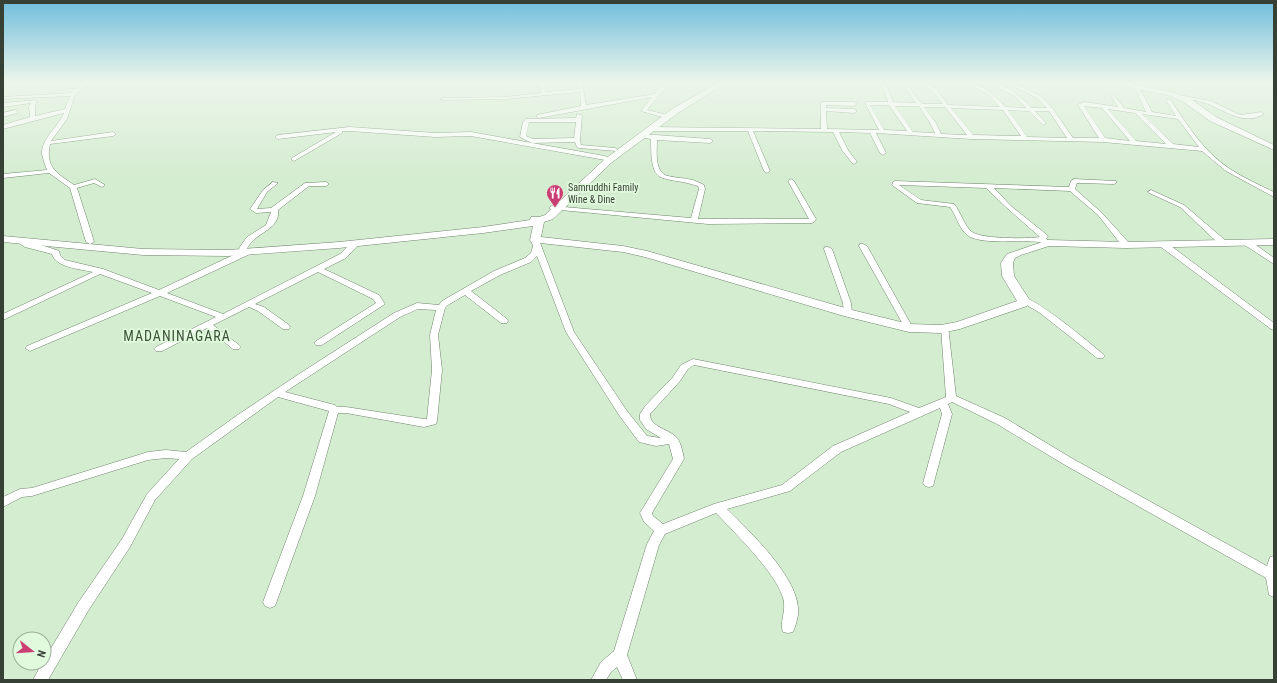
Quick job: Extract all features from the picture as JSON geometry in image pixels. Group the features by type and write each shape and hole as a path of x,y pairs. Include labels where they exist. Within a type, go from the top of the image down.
{"main road":[{"path":"556,208 628,144 667,114"},
{"path":"3,239 142,252 245,250 356,243 483,230 537,220 549,217 605,158 615,150 649,134 661,118 668,114"},
{"path":"1207,114 1220,122 1274,148"},
{"path":"537,220 536,243 623,249 647,254 848,313 909,328 945,328 960,325 1023,303 1023,298 1008,276 1007,264 1011,256 1045,241 1126,245 1274,242"},
{"path":"3,233 169,248 245,250 537,220"}],"street":[{"path":"33,114 33,118"},
{"path":"3,127 51,114"},
{"path":"66,114 48,142 45,153 50,171 73,187 78,207 88,228 90,242"},
{"path":"554,120 555,118 550,116 536,118 557,114"},
{"path":"529,142 580,152 578,143 581,114"},
{"path":"651,114 661,118"},
{"path":"823,114 824,129"},
{"path":"873,114 882,131"},
{"path":"898,114 911,133"},
{"path":"926,114 939,135"},
{"path":"952,114 971,137"},
{"path":"1008,114 1026,138"},
{"path":"1035,114 1043,123"},
{"path":"1054,114 1071,139"},
{"path":"1087,114 1103,140"},
{"path":"1110,114 1134,142"},
{"path":"1139,114 1171,146"},
{"path":"1150,114 1179,118"},
{"path":"1176,114 1205,149 1227,169 1274,195"},
{"path":"1220,122 1231,115 1250,117 1261,114"},
{"path":"579,120 528,120 526,122 523,137 532,140 578,143 615,150"},
{"path":"278,137 350,129 435,135 471,134 605,158"},
{"path":"649,134 750,129 824,129 971,137 1103,140 1205,149"},
{"path":"750,129 767,170"},
{"path":"294,159 343,130"},
{"path":"835,130 845,150 854,162"},
{"path":"872,131 883,153"},
{"path":"48,142 112,134"},
{"path":"649,134 710,141"},
{"path":"649,134 653,156 659,176 666,179 701,185 702,189 694,220"},
{"path":"3,176 50,171"},
{"path":"73,187 95,181 102,185"},
{"path":"556,208 708,222 812,221 813,219 791,181"},
{"path":"1072,189 1074,181 1114,182"},
{"path":"988,186 1009,208 1040,233 1044,237 1045,241 983,238 973,236 967,232 952,205 919,202 895,185 895,183 899,182 1072,189 1100,214 1126,245"},
{"path":"275,183 264,191 253,209 256,211 273,210 305,185 326,184"},
{"path":"1151,192 1182,206 1222,242"},
{"path":"30,348 160,294 245,250 250,238 266,230 271,224 275,212 273,210"},
{"path":"20,240 24,244 52,250 62,262 100,271 224,317"},
{"path":"1246,242 1274,262"},
{"path":"160,349 318,269 342,256 356,243"},
{"path":"277,393 331,407 334,410 346,410 424,423 432,421 437,370 434,335 441,308 445,303 497,273 528,260 534,254 536,243"},
{"path":"536,243 570,332 623,414 643,439 656,442 673,440"},
{"path":"1164,245 1274,328"},
{"path":"863,246 909,328"},
{"path":"828,249 847,303 848,313"},
{"path":"318,269 376,297 381,304 319,343"},
{"path":"3,317 100,271"},
{"path":"465,291 504,321"},
{"path":"1023,298 1044,312 1100,356"},
{"path":"249,304 260,309 286,328"},
{"path":"39,679 126,543 151,497 188,456 277,393 397,315 417,306 441,308"},
{"path":"208,325 236,347"},
{"path":"929,483 947,414 945,328"},
{"path":"661,530 648,519 646,513 679,461 673,440 650,426 645,420 645,414 677,379 684,367 693,362 891,401 919,412"},
{"path":"598,680 606,667 620,656 653,544 661,530 718,507 786,488 838,449 919,412 947,401 1001,421 1069,462 1272,575"},
{"path":"270,602 309,496 334,410"},
{"path":"3,502 20,493 32,492 148,456 166,454 188,456"},
{"path":"718,507 766,560 786,587 792,608 788,627"},
{"path":"1274,561 1272,575 1274,591"},
{"path":"620,656 630,680"}],"place":[{"name":"Samruddhi Family Wine & Dine","path":"555,208"}],"district":[{"name":"MADANINAGARA","path":"177,336"}]}
